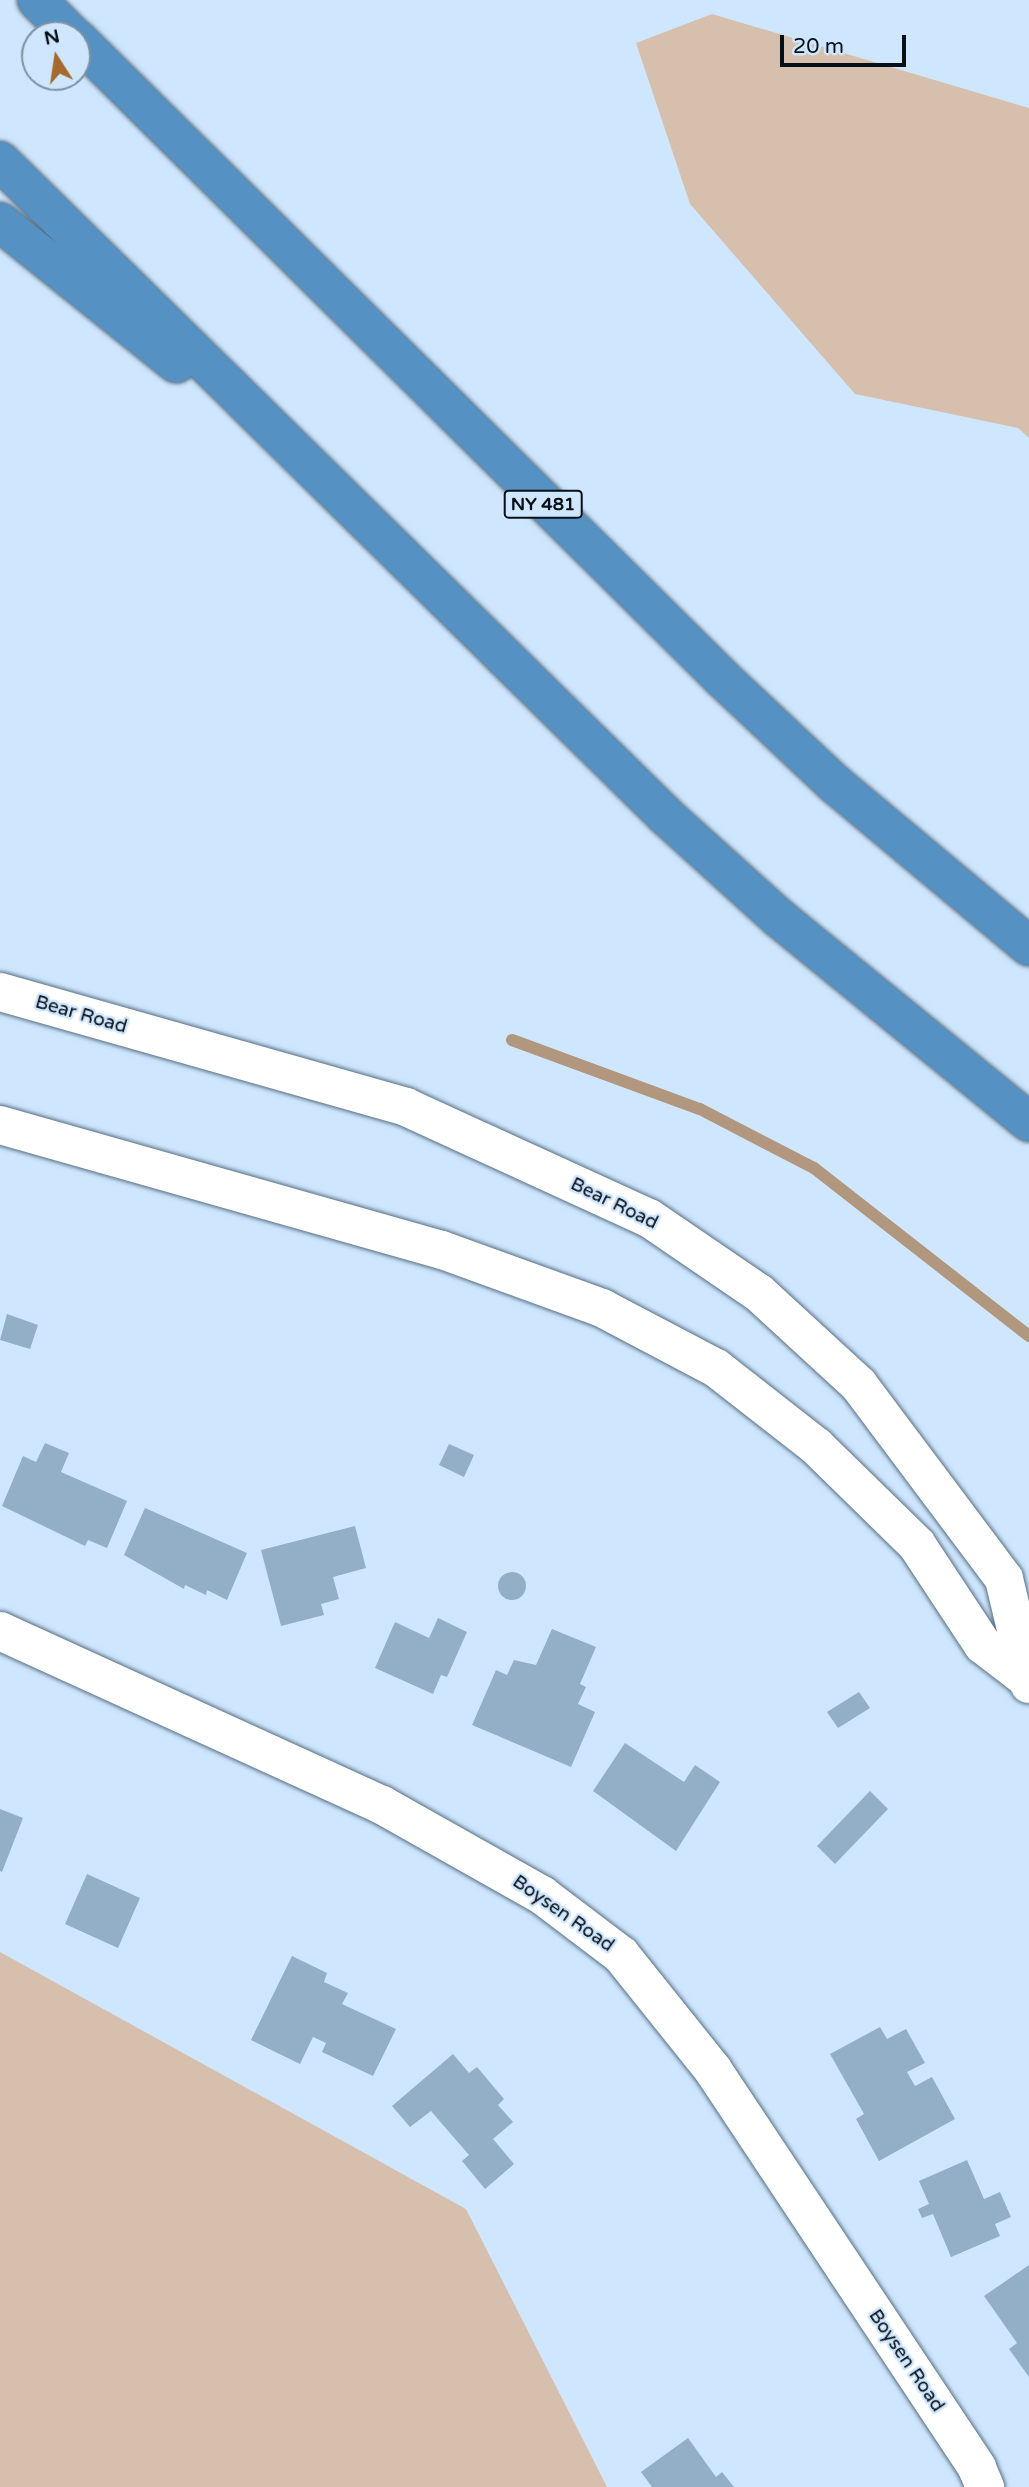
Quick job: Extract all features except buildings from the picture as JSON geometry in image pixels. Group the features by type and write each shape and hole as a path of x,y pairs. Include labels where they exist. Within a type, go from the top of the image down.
{"highway":[{"path":"37,0 58,21"},
{"name":"NY 481","path":"91,54 722,678 835,784 1029,946"},
{"path":"0,161 666,816 800,936 1029,1122"},
{"path":"0,222 337,492"}],"street":[{"name":"Bear Road","path":"0,992 406,1107 649,1218 759,1293 859,1385 1004,1578 1028,1681"},
{"name":"Bear Road","path":"0,1125 442,1250 602,1308 716,1368 816,1446 917,1545 983,1645 1028,1681"},
{"name":"Boysen Road","path":"0,1631 382,1804 542,1895 621,1955 713,2070 977,2468 985,2487"}],"shaded area":[{"path":"712,14 1029,108 1029,438 1018,428 855,394 690,204 636,43"},
{"path":"0,1952 466,2209 607,2487 0,2487"}],"waterway":[{"path":"512,1040 700,1109 814,1168 1029,1336"}]}
